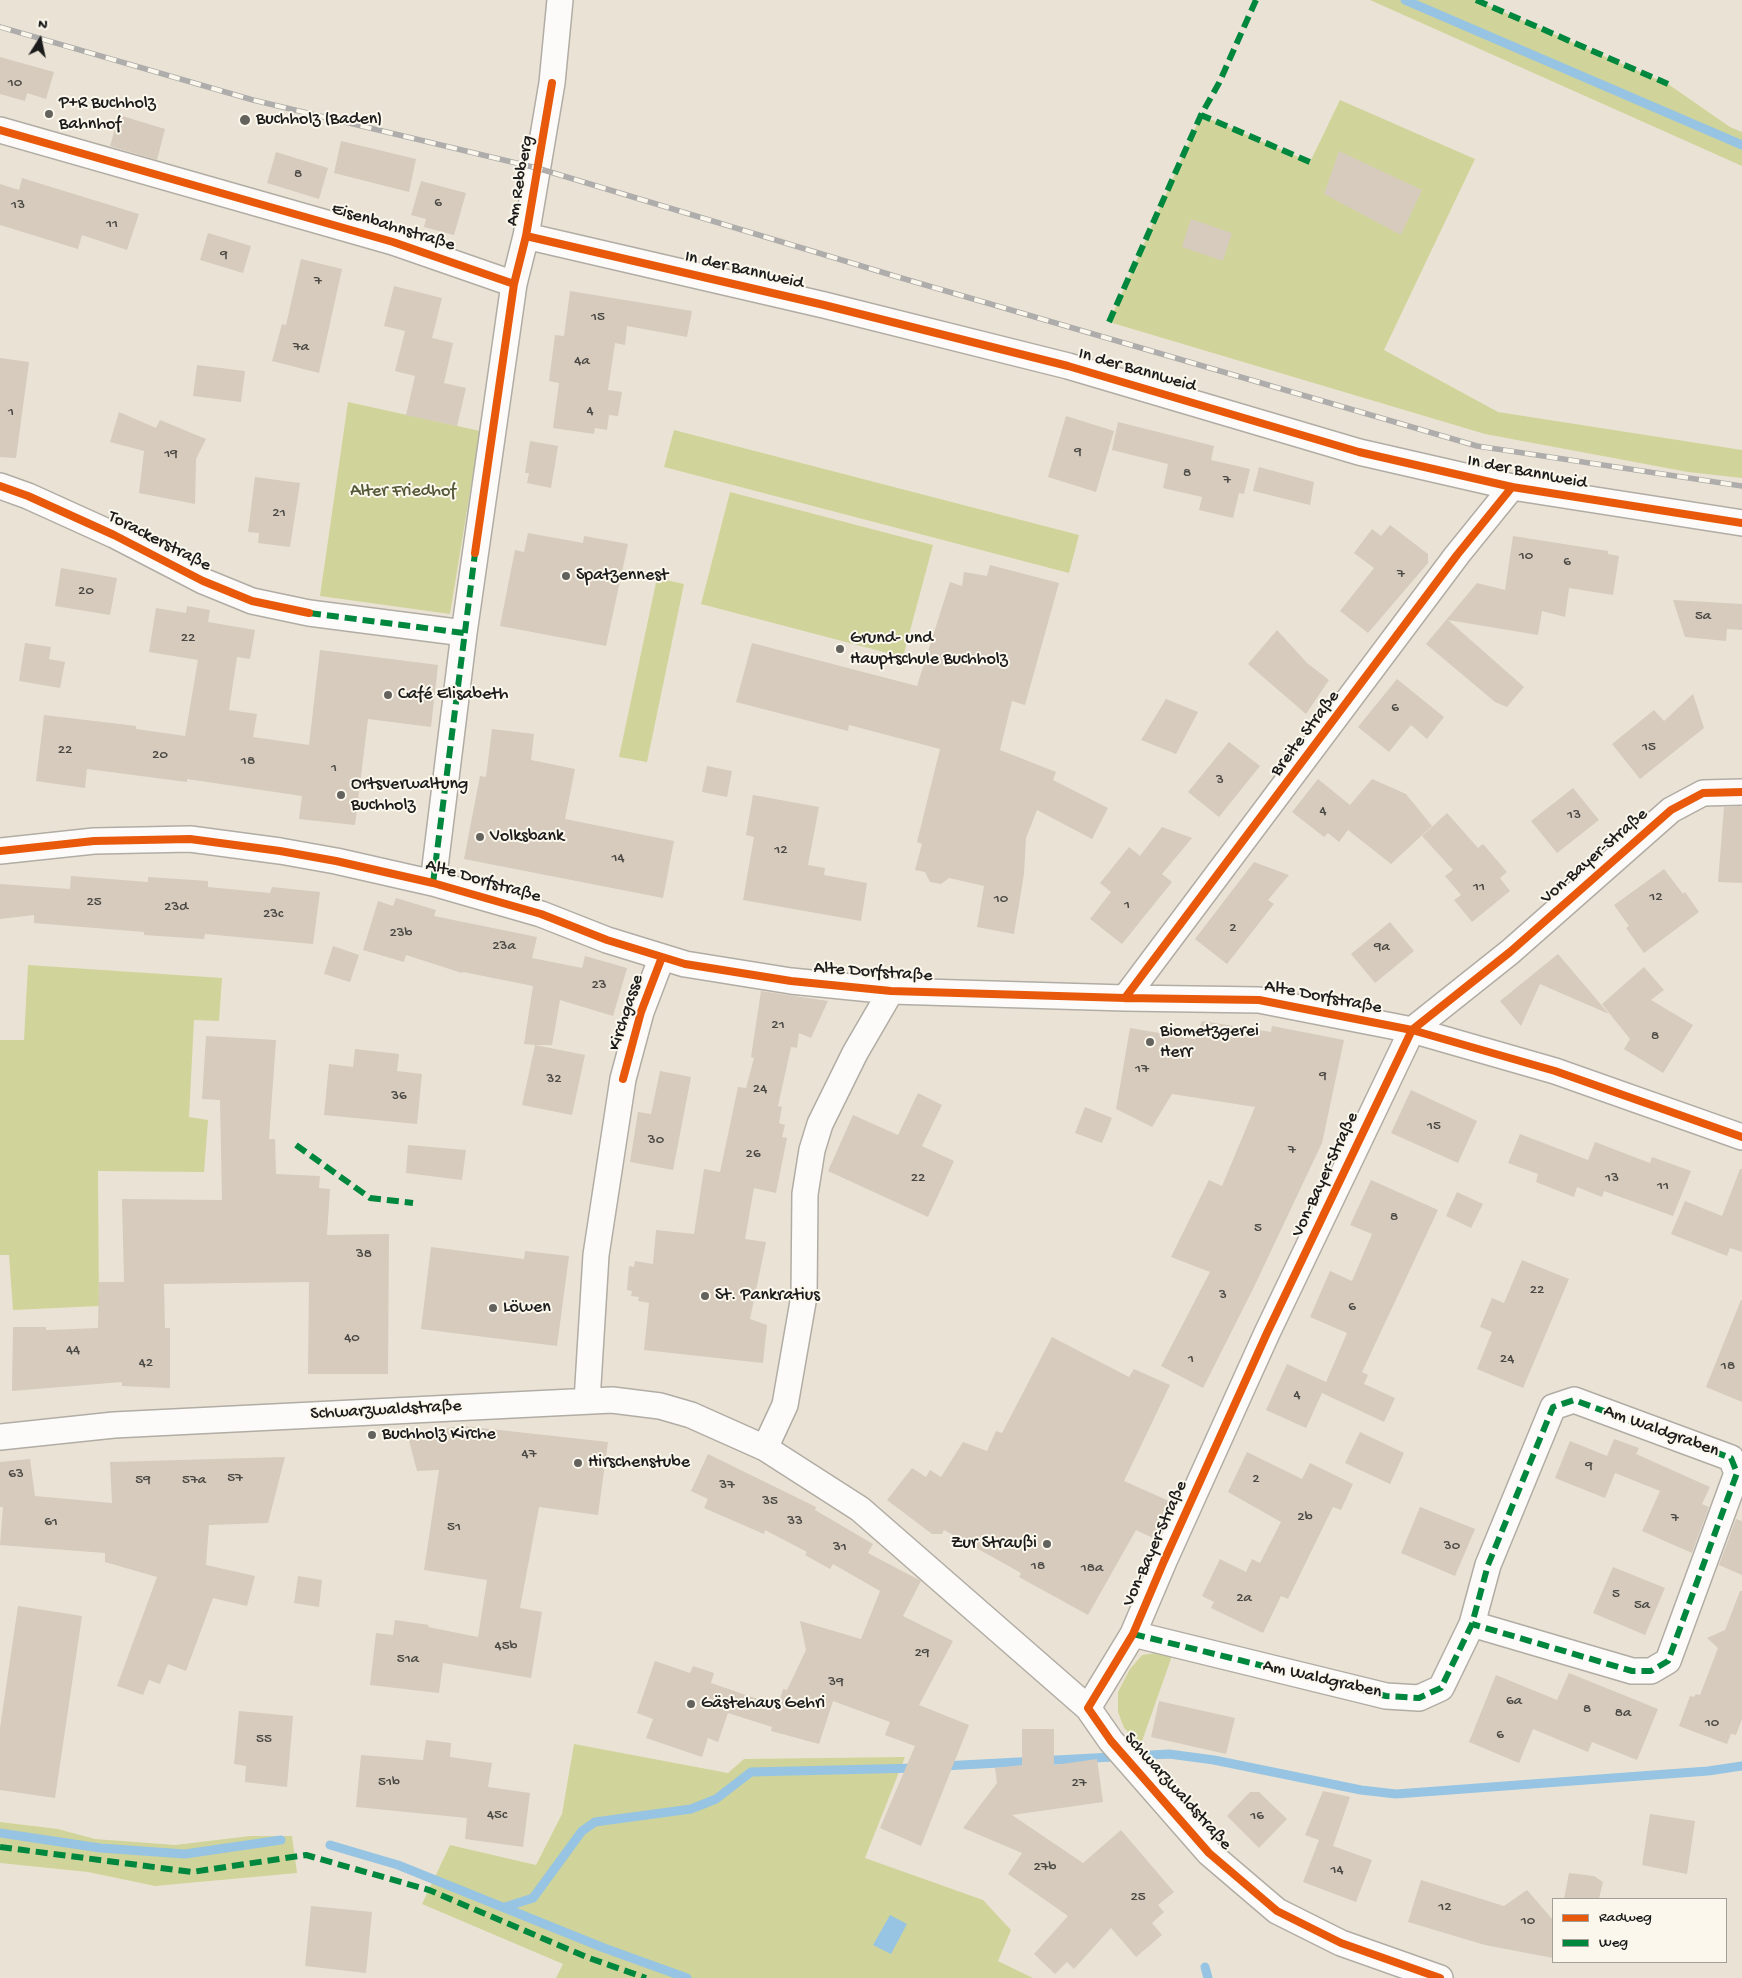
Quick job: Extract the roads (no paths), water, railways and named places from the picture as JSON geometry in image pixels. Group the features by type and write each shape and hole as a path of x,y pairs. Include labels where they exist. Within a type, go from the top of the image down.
{"street":[{"name":"Am Rebberg","path":"514,284 526,236 552,83 560,0"},
{"name":"Eisenbahnstraße","path":"0,130 393,242 514,284"},
{"name":"In der Bannweid","path":"526,236 1068,366 1359,452 1512,488 1742,524"},
{"path":"433,883 464,633 514,284"},
{"name":"Torackerstraße","path":"0,486 28,496 114,535 203,581 252,601 309,613 464,633"},
{"name":"Breite Straße","path":"1125,998 1457,555 1512,488"},
{"name":"Von-Bayer-Straße","path":"1088,1708 1133,1634 1267,1334 1412,1030 1510,952 1671,810 1703,793 1742,792"},
{"name":"Alte Dorfstraße","path":"0,851 94,840 190,839 327,859 433,883 541,914 607,940 685,964 791,981 890,991 1259,1000 1412,1030 1555,1071 1742,1137"},
{"name":"Kirchgasse","path":"586,1401 596,1255 623,1079 641,1012 662,957"},
{"path":"765,1448 785,1405 804,1296 805,1194 812,1150 820,1124 854,1053 890,991"},
{"name":"Schwarzwaldstraße","path":"0,1437 114,1425 612,1400 660,1406 691,1415 765,1448 860,1509 1088,1708 1111,1741 1209,1853 1277,1911 1341,1943 1440,1978"},
{"name":"Am Waldgraben","path":"1133,1634 1386,1696 1420,1698 1441,1688 1472,1624 1488,1566 1553,1406 1574,1400 1732,1458 1737,1473 1668,1661 1651,1671 1632,1671 1472,1624"}],"water":[{"path":"890,1915 907,1924 891,1954 873,1945"}],"waterway":[{"path":"1405,0 1742,145"},
{"path":"943,1766 1169,1754 1214,1760 1361,1790 1396,1794 1708,1771 1742,1766"},
{"path":"505,1907 533,1898 582,1831 595,1822 691,1809 716,1799 751,1772 917,1768"},
{"path":"0,1833 100,1848 185,1854 281,1840"},
{"path":"330,1845 398,1865 604,1948 687,1978"},
{"path":"1205,1967 1208,1978"}],"railway":[{"path":"0,27 253,100 537,168 898,277 1477,446 1742,486"}],"place":[{"name":"P+R Buchholz Bahnhof","path":"49,114"},
{"name":"Buchholz (Baden)","path":"245,120"},
{"name":"Spatzennest","path":"566,576"},
{"name":"Grund- und Hauptschule Buchholz","path":"840,649"},
{"name":"Café Elisabeth","path":"388,695"},
{"name":"Ortsverwaltung Buchholz","path":"341,795"},
{"name":"Volksbank","path":"480,837"},
{"name":"Biometzgerei Herr","path":"1150,1042"},
{"name":"St. Pankratius","path":"705,1296"},
{"name":"Löwen","path":"493,1308"},
{"name":"Buchholz Kirche","path":"372,1435"},
{"name":"Hirschenstube","path":"578,1463"},
{"name":"Zur Straußi","path":"1047,1544"},
{"name":"Gästehaus Gehri","path":"691,1704"}],"park label":[{"name":"Alter Friedhof","path":"403,492"}]}
